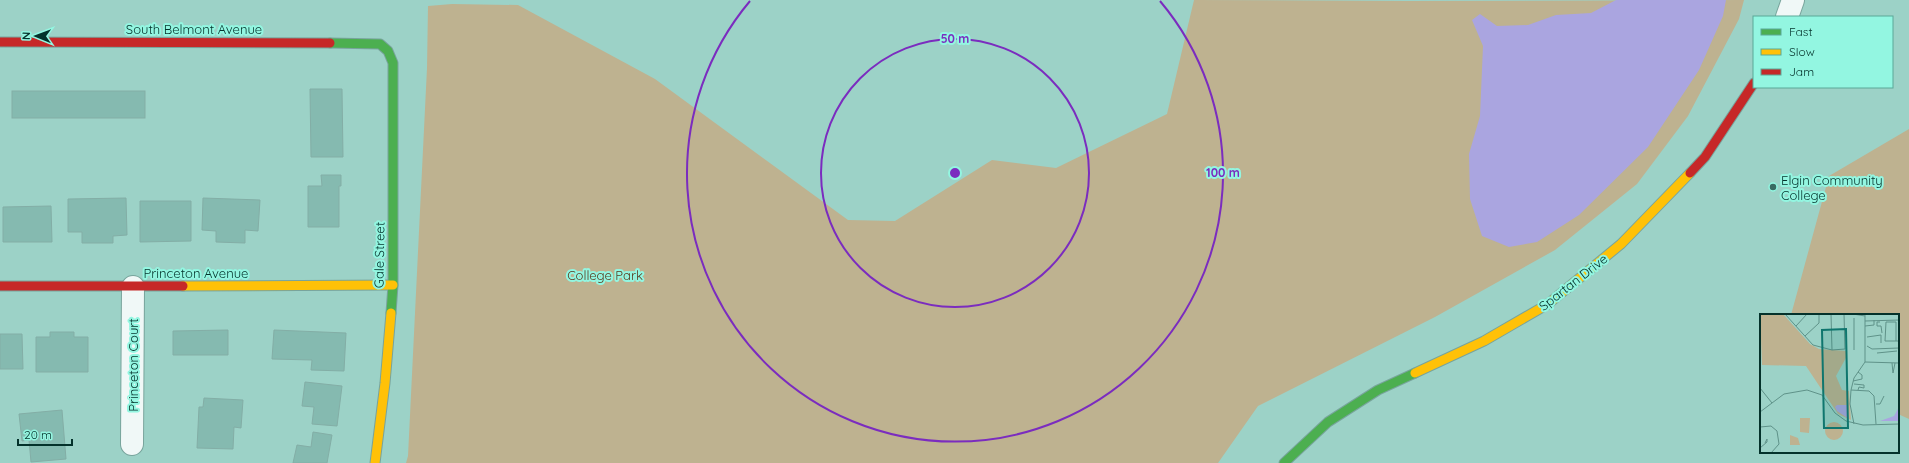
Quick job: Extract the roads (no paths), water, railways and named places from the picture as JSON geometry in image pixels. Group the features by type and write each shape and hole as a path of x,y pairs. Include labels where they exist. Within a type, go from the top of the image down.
{"street":[{"path":"1787,16 1793,0"},
{"name":"South Belmont Avenue","path":"0,42 373,43 387,47"},
{"name":"Gale Street","path":"375,463 393,285 392,63 391,55 387,47"},
{"name":"Spartan Drive","path":"1284,463 1328,422 1378,390 1484,342 1548,304 1621,244 1705,157 1753,85"},
{"name":"Princeton Avenue","path":"0,286 133,287 393,285"},
{"name":"Princeton Court","path":"132,444 133,287"}],"place":[{"name":"Elgin Community College","path":"1773,187"}],"park label":[{"name":"College Park","path":"605,275"}]}
